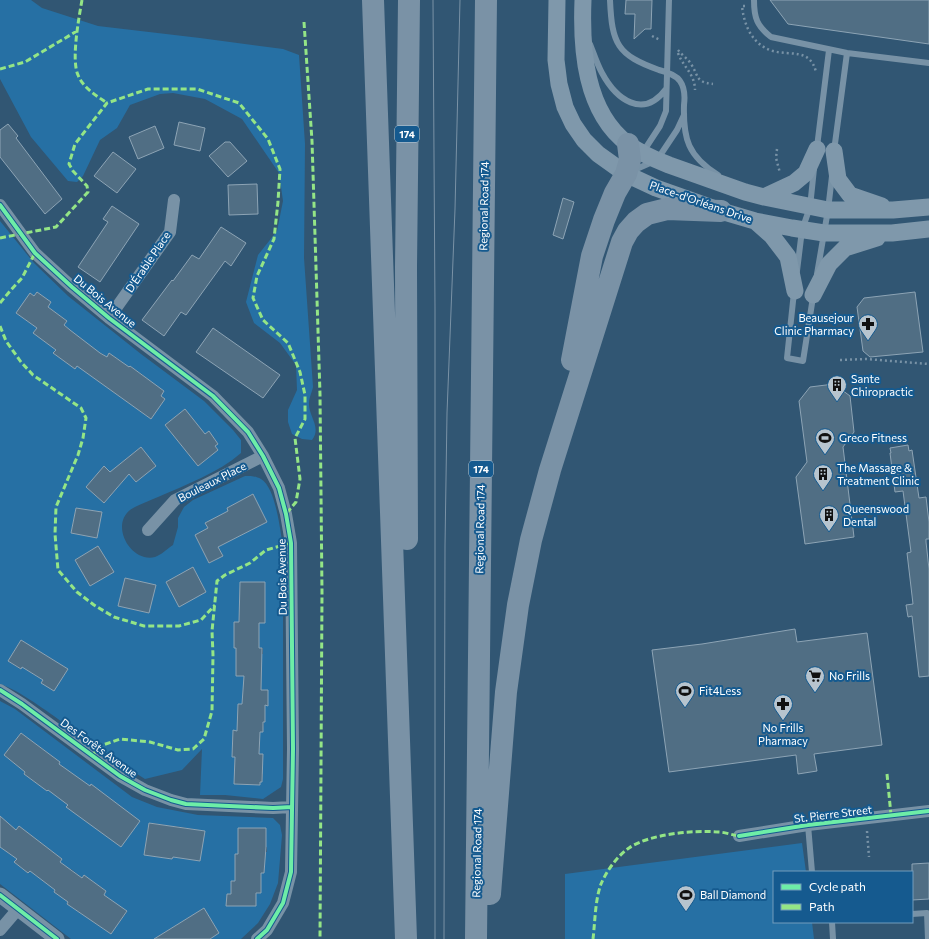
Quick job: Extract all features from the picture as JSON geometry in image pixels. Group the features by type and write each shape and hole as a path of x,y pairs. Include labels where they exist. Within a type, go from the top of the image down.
{"highway":[{"path":"373,0 407,939"},
{"path":"402,0 401,178 406,267"},
{"name":"174","path":"407,939 406,267 409,0"},
{"name":"Regional Road 174","path":"476,939 486,0"},
{"path":"550,470 592,256 604,220 615,193 626,174 635,148"},
{"path":"486,939 506,692 518,605 528,554 550,470 622,242 628,231 636,222 647,214 667,209 721,211"}],"main road":[{"name":"Place-d'Orléans Drive","path":"557,0 556,60 559,84 565,107 573,124 584,140 598,154 626,174 656,188 721,211 755,221 802,230 824,233 892,233 929,229"},
{"path":"583,0 582,18 585,65 592,91 601,111 612,128 635,148 657,160 745,192 810,207 828,210 893,210 929,206"},
{"path":"764,197 794,183 806,173 817,148"},
{"path":"834,151 838,179 850,195 893,210"},
{"path":"755,221 772,236 788,257 795,291"},
{"path":"813,295 829,264 845,248 892,233"}],"street":[{"name":"D'Érable Place","path":"109,318 170,232 174,200"},
{"name":"Du Bois Avenue","path":"0,205 35,253 72,287 109,318 213,396 248,432 263,456 279,488 286,514 291,543 293,749 291,872 283,903 267,930 257,939"},
{"name":"Bouleaux Place","path":"148,530 175,500 263,456"},
{"name":"Des Forêts Avenue","path":"0,690 22,704 120,776 145,790 186,804 273,808 292,807"},
{"name":"St. Pierre Street","path":"739,836 808,825 929,811"},
{"path":"0,895 57,939"},
{"path":"0,930 18,909"}],"lane":[{"path":"610,0 612,28 615,38 624,52 638,62 676,77 683,85 685,99 684,113 688,143 694,155 711,171 745,192"},
{"path":"635,148 656,133 664,117 667,104 666,72 669,0"},
{"path":"754,3 757,22 771,37 847,53 929,62"},
{"path":"582,18 601,71 609,85 618,94 628,101 646,105 657,100 666,89"},
{"path":"829,50 810,207 802,230 787,358 804,361 813,295 828,210 847,53"},
{"path":"626,174 657,160 677,130 684,113"},
{"path":"808,825 812,871"},
{"path":"913,914 927,913 928,939"},
{"path":"832,923 833,939"}],"path":[{"path":"754,3 742,6 743,20 752,38 772,51 798,54 809,59 814,65 816,73"},
{"path":"695,93 695,85 691,73 681,60 677,49 691,64 698,78 703,83 713,84"},
{"path":"776,149 778,171 782,175"},
{"path":"840,360 866,358 929,364"},
{"path":"866,818 869,857"}],"shaded area":[{"path":"0,0 31,0 42,8 98,26 283,49 299,55 305,144 304,258 313,387 309,399 309,408 316,431 312,440 302,439 292,434 288,422 288,410 297,390 296,365 280,343 254,323 246,302 258,255 277,231 283,201 279,173 242,119 205,99 173,93 160,94 130,105 117,128 100,140 83,176 77,182 68,181 31,137 0,79"},
{"path":"0,221 34,263 68,296 141,354 204,401 241,440 241,453 222,467 130,510 124,517 122,525 126,542 131,549 146,557 155,557 160,555 173,545 178,527 178,518 184,507 193,500 245,476 261,479 270,491 279,520 283,547 283,779 281,787 263,799 225,795 200,795 202,749 182,770 145,779 33,702 16,691 0,684","holes":["37,292 51,302 48,307 67,321 64,325 70,330 68,334 75,369 53,353 56,350 34,333 37,328 16,313 31,294 34,296","101,353 107,357 109,353 121,361 127,371 130,366 143,375 140,380 165,399 151,419 87,373","185,409 205,434 209,432 218,444 215,446 218,450 198,466 165,425","141,447 156,466 136,482 121,463","104,466 122,482 104,503 86,487","252,495 267,522 218,547 223,556 209,563 195,535 212,534 229,512 227,508","76,508 101,512 97,538 71,533","98,546 114,572 90,586 75,560","193,567 206,592 179,606 166,582","125,578 155,585 149,613 118,606","240,582 265,582 265,623 259,623 259,648 263,648 263,654 260,654 261,676 236,676 236,648 234,648 234,623 239,622","21,640 68,669 54,691 42,683 43,680 22,667 20,669 8,661","243,689 268,690 268,705 263,705 265,708 263,732 258,732 258,734 260,734 260,749 258,750 258,754 263,754 260,774 263,774 262,782 260,782 259,785 234,784 235,757 232,757 233,731 237,731"]},
{"path":"0,701 15,709 132,797 157,807 198,815 273,818 280,825 282,835 278,883 270,904 258,923 241,939 210,939 219,933 204,908 154,939 71,939 0,884","holes":["21,733 60,762 57,766 62,771 47,791 24,774 25,772 4,755","91,785 121,847 68,805","152,823 170,826 170,832 175,826 204,831 200,861 144,855 148,827 151,827","19,826 62,859 48,878 42,875 39,878 31,869 28,873 15,863 18,858 8,853 4,845","267,847 267,852 264,852 264,873 261,873 261,881 256,881 256,887 261,887 261,893 252,894 256,900 256,906 227,906 227,894 231,894 235,881 238,854","71,869 82,878 84,875 106,891 104,895 127,912 111,934 67,904 70,899 54,892"]},
{"path":"802,843 806,871 773,871 773,923 812,923 814,939 565,939 565,874"}],"building":[{"path":"626,0 652,0 651,29 645,29 634,39 635,14 625,14"},
{"path":"770,0 929,0 929,44 788,24"},
{"path":"179,122 205,128 200,151 174,145"},
{"path":"8,124 18,136 16,138 62,199 45,214 0,157 0,130"},
{"path":"155,126 164,148 138,159 129,137"},
{"path":"225,142 230,142 247,161 228,177 209,156"},
{"path":"113,152 136,169 117,193 94,176"},
{"path":"257,184 258,214 229,215 228,185"},
{"path":"563,198 574,202 563,239 553,235"},
{"path":"112,206 139,224 100,282 78,267 108,222 103,219"},
{"path":"221,227 246,243 231,266 225,261 186,315 181,312 164,336 142,320 192,255 199,259"},
{"path":"37,292 51,302 48,307 67,321 64,325 70,330 100,353 107,357 109,353 129,367 130,366 164,391 161,396 165,399 151,419 77,366 75,369 53,353 56,350 33,333 37,328 16,313 30,293 34,296"},
{"path":"915,292 923,352 870,357 863,351 857,307 864,298"},
{"path":"213,328 280,375 263,398 196,352"},
{"path":"834,384 850,396 854,432 843,447 854,537 805,544 796,477 807,462 799,401 810,387"},
{"path":"185,409 205,434 209,431 218,444 215,446 218,450 198,466 165,425"},
{"path":"908,445 909,451 912,450 919,498 926,497 929,522 929,539 926,539 926,542 929,569 929,676 919,677 912,616 908,617 906,605 913,604 907,553 911,552 903,491 895,492 890,453 890,448"},
{"path":"141,447 156,466 136,482 129,474 104,503 86,487 104,466 110,472"},
{"path":"253,494 267,522 218,547 223,556 209,563 195,535 208,528 205,523 228,511 227,508"},
{"path":"76,508 102,512 97,538 71,533"},
{"path":"98,546 114,572 90,586 75,560"},
{"path":"193,567 206,592 179,607 166,582"},
{"path":"125,578 156,585 149,613 118,606"},
{"path":"240,582 265,582 265,623 259,623 259,648 262,648 261,690 268,690 268,706 265,705 265,722 263,722 263,732 260,732 259,754 263,754 262,782 260,782 260,785 234,784 235,757 232,757 233,730 237,731 238,704 242,704 244,676 236,676 236,648 234,648 234,622 239,622"},
{"path":"795,629 797,642 867,633 882,745 814,754 817,771 798,774 796,755 669,772 652,650 702,644"},
{"path":"21,640 68,669 54,691 41,683 43,680 22,667 21,669 8,661"},
{"path":"21,733 60,762 59,764 90,786 91,784 140,821 121,847 66,807 68,805 24,774 25,772 4,755"},
{"path":"0,816 16,830 19,826 62,859 60,862 82,878 84,875 106,891 104,895 127,911 111,934 67,904 68,902 54,892 55,890 30,871 28,873 14,862 17,859 0,847"},
{"path":"149,823 205,831 200,861 144,855"},
{"path":"238,828 266,828 264,873 261,873 261,893 256,893 256,906 226,906 227,894 231,894 231,881 235,881 235,854 238,854"},
{"path":"929,863 929,899 913,900 912,864"},
{"path":"204,908 219,933 210,939 154,939"}],"tram line":[{"path":"433,0 435,309 435,939"},
{"path":"444,939 445,546 447,413 455,209 460,0"}],"marked path":[{"path":"82,0 75,49 76,68 83,84 107,103"},
{"path":"304,22 312,141 320,394 322,593 320,939"},
{"path":"0,69 25,62 77,31"},
{"path":"0,238 56,227 88,192 87,186 73,171 69,164 75,144 107,103 148,89 197,89 239,103 268,139 280,169 274,239 257,276 253,298 263,320 288,343 300,372 305,395 305,419 295,438 300,479 296,502 286,514"},
{"path":"0,303 22,278 35,253"},
{"path":"0,326 6,341 21,362 33,375 81,408 86,418 83,438 78,455 56,507 55,534 58,570 77,592 94,605 114,617 144,626 179,626 201,620 215,605"},
{"path":"92,756 100,746 120,739 150,742 178,750 193,749 204,739 212,711 212,631 217,581 225,575 250,563 266,550 291,543"},
{"path":"887,774 891,815"},
{"path":"593,939 596,904 601,884 612,864 629,848 648,839 684,832 721,832 739,836"}],"cycle path":[{"path":"0,205 35,253 72,287 109,318 213,396 248,432 263,456 279,488 286,514 291,543 293,749 291,872 283,903 267,930 257,939"},
{"path":"0,690 22,704 120,776 145,790 186,804 273,808 292,807"},
{"path":"739,836 808,825 929,811"},
{"path":"0,895 57,939"}],"place":[{"name":"Beausejour Clinic Pharmacy","path":"868,341"},
{"name":"Sante Chiropractic","path":"837,402"},
{"name":"Greco Fitness","path":"825,455"},
{"name":"The Massage & Treatment Clinic","path":"823,491"},
{"name":"Queenswood Dental","path":"829,532"},
{"name":"No Frills","path":"815,693"},
{"name":"Fit4Less","path":"685,708"},
{"name":"No Frills Pharmacy","path":"783,721"},
{"name":"Ball Diamond","path":"686,912"}]}
